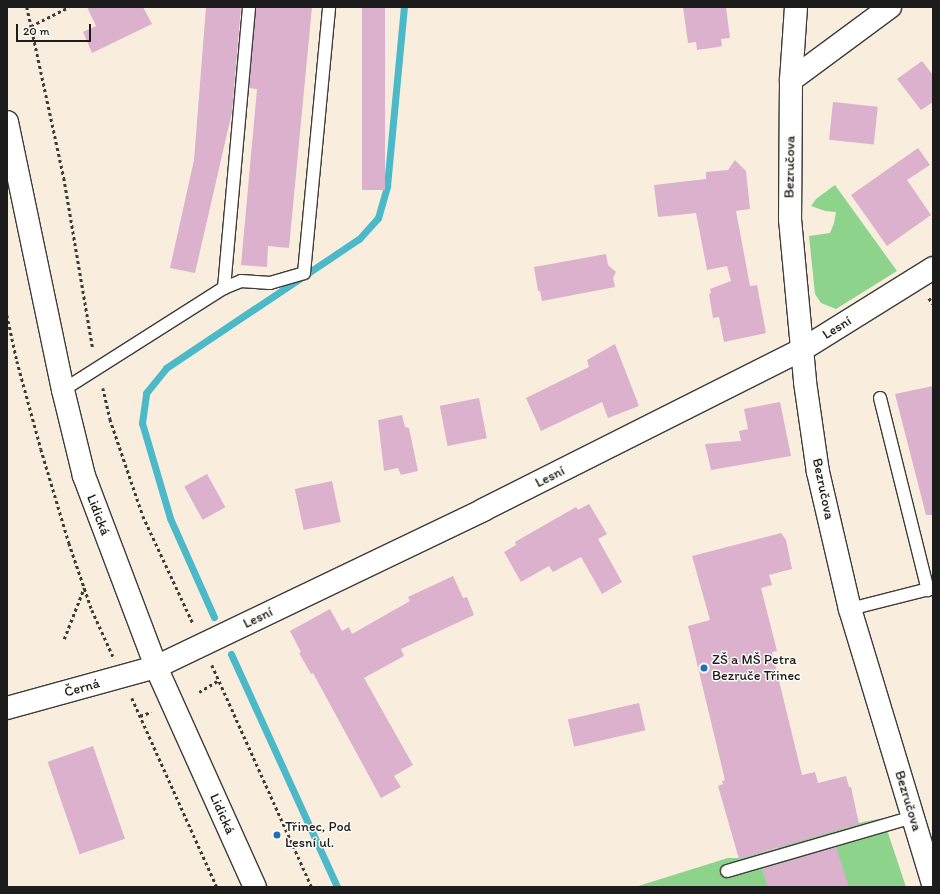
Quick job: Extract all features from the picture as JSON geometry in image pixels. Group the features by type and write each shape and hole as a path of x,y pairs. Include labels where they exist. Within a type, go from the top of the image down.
{"street":[{"name":"Bezručova","path":"796,7 791,80 790,219 805,382 818,472 850,609 933,884"},
{"path":"791,80 890,7"},
{"name":"Lidická","path":"7,122 63,390 84,476 156,667 255,887"},
{"name":"Lesní","path":"156,667 483,510 803,349 933,268"},
{"name":"Černá","path":"7,708 156,667"}],"lane":[{"path":"224,288 249,7"},
{"path":"63,390 224,288 241,281 270,283 304,273 329,7"},
{"path":"850,609 930,589 880,398"},
{"path":"727,871 912,817"}],"path":[{"path":"27,7 64,178 89,334 110,419 143,516 196,630"},
{"path":"31,26 69,7"},
{"path":"7,315 17,361 41,449 69,544 92,610 217,887"},
{"path":"64,639 84,588"},
{"path":"211,662 312,887"},
{"path":"199,692 219,680"},
{"path":"140,716 154,711"}],"green space":[{"path":"835,185 897,271 836,309 821,303 815,294 809,236 830,233 836,212 825,211 811,206 816,199"},
{"path":"883,818 906,887 635,887 728,858 740,858 778,848 778,845 849,827 849,825"}],"building":[{"path":"87,7 143,7 152,24 92,53 83,32 96,26"},
{"path":"206,7 241,7 232,112 195,273 170,268 194,160"},
{"path":"256,7 312,7 289,248 268,246 267,267 241,265 257,89 249,88"},
{"path":"362,7 385,7 385,190 362,190"},
{"path":"683,7 726,7 730,38 721,39 722,46 697,50 696,42 688,43"},
{"path":"922,61 933,75 933,102 921,110 897,79"},
{"path":"833,102 878,107 874,144 829,140"},
{"path":"918,148 930,165 907,180 931,215 887,246 851,195"},
{"path":"735,160 746,171 750,209 736,211 750,286 757,285 766,333 724,342 719,317 713,318 709,294 711,293 710,289 731,281 727,266 707,270 696,213 658,217 654,185 706,179 706,172 728,170"},
{"path":"606,254 608,265 616,272 613,278 615,287 542,301 540,291 538,291 534,267"},
{"path":"615,344 639,406 608,418 602,402 541,431 526,398 589,367 587,360"},
{"path":"933,386 933,515 926,515 895,394"},
{"path":"479,398 487,438 448,446 440,406"},
{"path":"780,402 791,456 711,470 705,444 741,441 739,431 748,429 744,409"},
{"path":"402,415 405,427 409,428 418,471 401,475 398,468 384,471 378,420"},
{"path":"207,474 225,507 203,520 184,487"},
{"path":"332,481 341,522 304,530 295,489"},
{"path":"589,504 607,534 598,539 622,582 602,594 581,557 553,572 549,566 521,582 504,552 516,545 515,542 576,507 578,510"},
{"path":"781,533 786,540 792,569 769,575 772,585 761,588 777,651 772,652 802,775 815,772 818,783 846,776 849,787 851,787 859,824 739,859 718,786 723,784 722,781 725,780 688,626 710,620 692,556"},
{"path":"453,576 463,598 467,597 474,615 401,649 404,656 364,678 413,765 394,776 401,787 381,798 313,673 311,674 299,653 301,652 290,631 330,609 342,631 349,627 352,634 410,601 408,597"},
{"path":"639,703 645,730 574,747 568,719"},
{"path":"93,746 125,839 80,854 48,762"},
{"path":"836,847 849,887 768,887 762,869"}],"waterway":[{"path":"214,617 170,518 142,423 146,393 166,368 359,239 378,218 387,186 404,7"},
{"path":"231,654 337,887"}],"place":[{"name":"ZŠ a MŠ Petra Bezruče Třinec","path":"704,668"},
{"name":"Třinec, Pod Lesní ul.","path":"277,835"}]}
